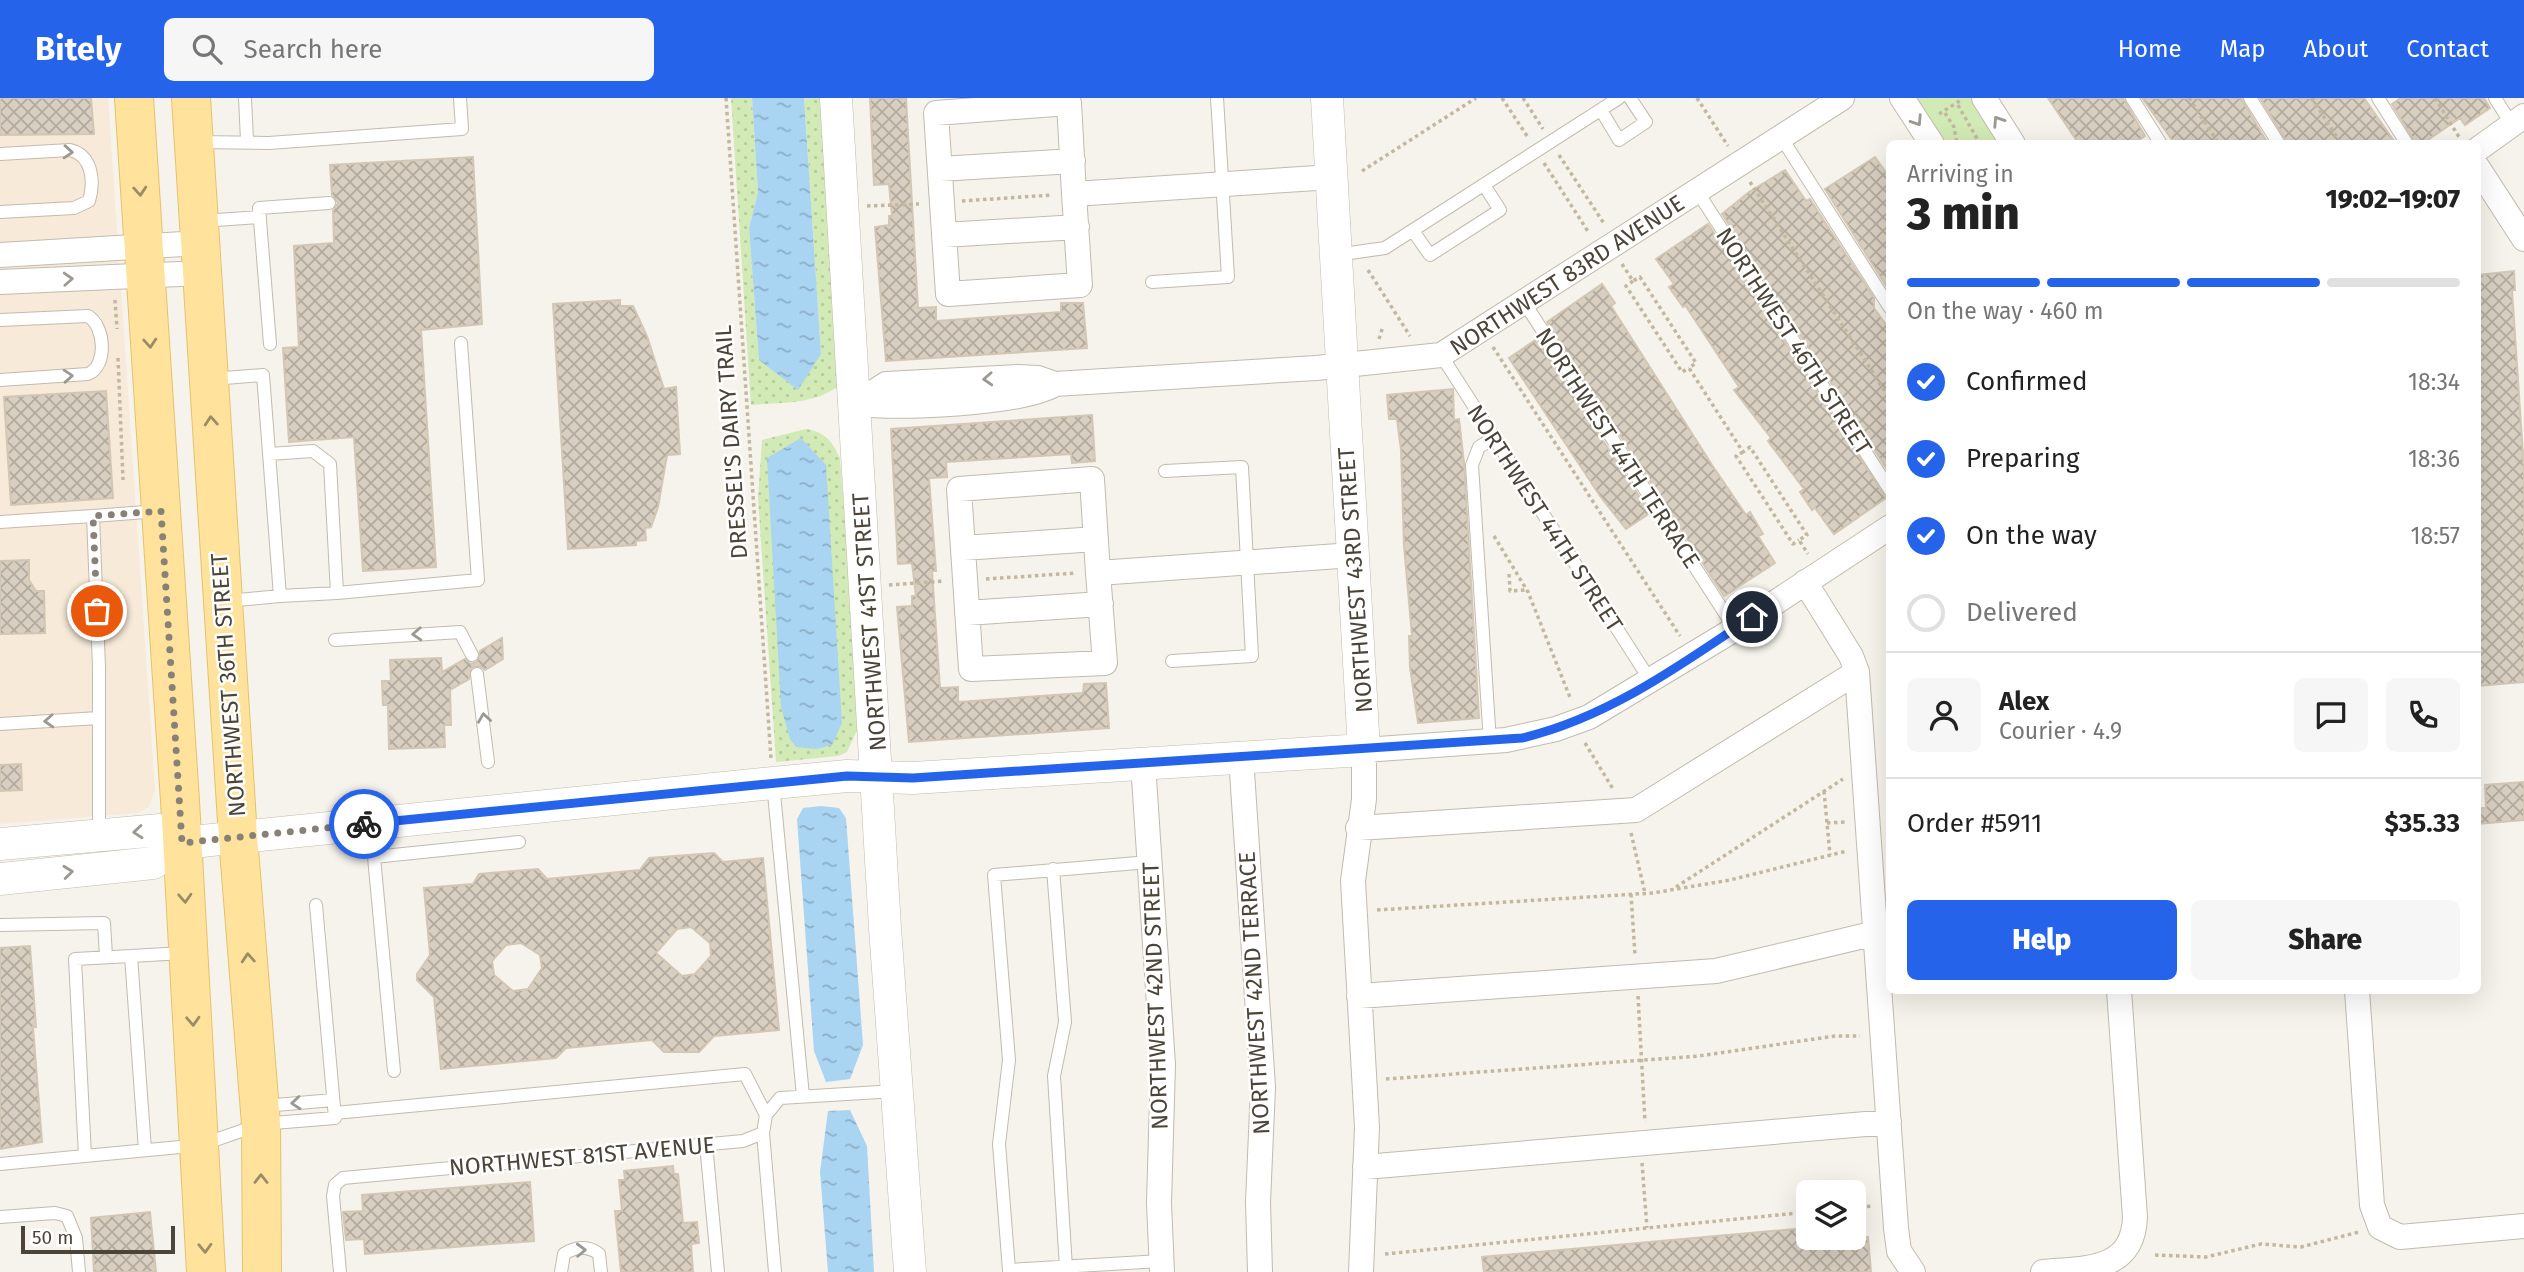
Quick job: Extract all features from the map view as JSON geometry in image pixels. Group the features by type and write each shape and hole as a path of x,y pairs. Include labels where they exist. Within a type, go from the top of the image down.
{"main road":[{"path":"134,98 201,1145 205,1272"},
{"name":"NORTHWEST 36TH STREET","path":"191,98 260,1116 262,1272"}],"street":[{"name":"NORTHWEST 41ST STREET","path":"836,98 896,1091 910,1272"},
{"name":"NORTHWEST 43RD STREET","path":"1327,98 1347,174 1336,255 1364,750 1364,799 1358,828 1353,890 1367,1127 1361,1272"},
{"name":"NORTHWEST 83RD AVENUE","path":"855,404 886,384 1018,377 1038,378 1055,384 1343,366 1441,355 1842,98"},
{"path":"1902,98 1929,140"},
{"path":"1984,98 2010,140"},
{"path":"1069,103 1073,161 1067,194 1077,226 1080,285 948,294 940,169 936,113 1069,103"},
{"path":"2475,140 2518,120"},
{"path":"940,169 1073,161"},
{"path":"2481,172 2524,239"},
{"path":"1067,194 1347,174"},
{"path":"944,234 1077,226"},
{"path":"0,282 145,260 200,246"},
{"path":"0,255 145,260"},
{"path":"1092,479 1096,539 1091,573 1101,604 1105,663 971,669 963,548 959,489 1092,479"},
{"path":"0,879 153,863 182,843 847,776 878,777 1143,763 1522,738 1573,723 1606,709 1735,629 1886,530"},
{"path":"963,548 1096,539"},
{"path":"1091,573 1353,555"},
{"path":"1805,582 1852,656 1857,672 1897,1241 1903,1261 1910,1271"},
{"path":"967,613 1101,604"},
{"path":"1358,828 1636,810 1857,672"},
{"name":"NORTHWEST 42ND TERRACE","path":"1241,757 1263,1087 1258,1202 1260,1272"},
{"name":"NORTHWEST 42ND STREET","path":"1143,763 1163,1065 1159,1203 1161,1267"},
{"path":"0,844 160,830 182,843"},
{"path":"1359,996 1716,971 1876,933"},
{"path":"2043,1272 2105,1265 2119,1257 2133,1238 2134,1217 2119,994"},
{"path":"2357,994 2375,1231 2395,1237 2407,1237 2524,1226"},
{"path":"1365,1167 1889,1122"}],"lane":[{"path":"245,98 247,140"},
{"path":"193,142 247,140 269,143 462,129 460,98"},
{"path":"1152,282 1228,277 1217,98"},
{"path":"1336,255 1380,250 1619,98"},
{"path":"1601,110 1619,140 1646,122 1630,98"},
{"path":"2132,98 2158,140"},
{"path":"2249,98 2276,140"},
{"path":"2378,98 2404,140"},
{"path":"2495,98 2518,120"},
{"path":"1781,137 1886,302"},
{"path":"0,154 70,150 80,153 88,161 91,189 89,201 74,208 0,212"},
{"path":"1413,231 1430,255 1500,210 1485,185"},
{"name":"NORTHWEST 46TH STREET","path":"1697,191 1886,484"},
{"path":"270,344 259,208 328,203"},
{"path":"200,246 260,217"},
{"name":"NORTHWEST 44TH TERRACE","path":"1524,302 1735,629"},
{"path":"0,320 88,316 99,328 101,361 99,368 88,374 0,380"},
{"path":"223,601 478,580 461,343"},
{"name":"NORTHWEST 44TH STREET","path":"1441,355 1650,680"},
{"path":"208,379 263,375 280,596"},
{"path":"1490,742 1472,465 1479,447 1494,438"},
{"path":"269,454 313,451 330,464 337,593"},
{"path":"1165,471 1241,467 1252,656 1172,661"},
{"path":"0,522 161,511"},
{"path":"93,516 99,718 99,836"},
{"path":"335,640 460,632 472,655"},
{"path":"477,674 488,762"},
{"path":"0,724 99,718"},
{"path":"773,783 803,1097"},
{"path":"371,823 394,1071"},
{"path":"374,857 519,842"},
{"path":"1149,862 995,875 1009,1060 999,1144 1009,1270 1161,1267"},
{"path":"1053,869 1065,1022 1054,1076 1066,1268"},
{"path":"316,905 334,1110"},
{"path":"0,925 104,923 106,957"},
{"path":"85,1156 75,959 189,953"},
{"path":"131,956 145,1150"},
{"path":"0,1164 201,1145 260,1116 745,1074 766,1115"},
{"path":"775,1272 762,1133 766,1115 780,1098 896,1091"},
{"name":"NORTHWEST 81ST AVENUE","path":"340,1272 333,1190 343,1178 743,1141 762,1133"},
{"path":"706,1144 718,1272"},
{"path":"0,1217 55,1213 67,1216 76,1238 79,1272"},
{"path":"561,1272 564,1254 573,1248 593,1249 599,1254 601,1272"}],"path":[{"name":"DRESSEL'S DAIRY TRAIL","path":"726,98 773,783"},
{"path":"1347,174 1476,98"},
{"path":"1503,98 1532,143"},
{"path":"1523,98 1546,134"},
{"path":"1697,98 1728,147"},
{"path":"1931,114 1945,113 1958,105 1962,98"},
{"path":"2189,98 2216,140"},
{"path":"2312,98 2338,140"},
{"path":"2435,98 2467,140"},
{"path":"1958,105 1978,140"},
{"path":"1945,113 1954,127 1956,140"},
{"path":"1556,150 1606,225"},
{"path":"1542,160 1591,235"},
{"path":"1750,182 1886,393"},
{"path":"953,201 1067,194"},
{"path":"862,206 930,203"},
{"path":"1622,264 1633,281"},
{"path":"1368,270 1411,338"},
{"path":"1640,276 1696,363 1689,368 1682,372 1626,286 1633,281 1640,276"},
{"path":"116,300 117,338"},
{"path":"1375,342 1382,335 1384,326"},
{"path":"1493,347 1681,638"},
{"path":"118,351 123,480"},
{"path":"1689,368 1743,452"},
{"path":"1750,447 1807,535 1793,544 1736,456 1743,452 1750,447"},
{"path":"1490,531 1527,590 1572,702"},
{"path":"1799,540 1809,555"},
{"path":"976,580 1091,573"},
{"path":"1509,574 1510,591 1527,590"},
{"path":"885,585 953,581"},
{"path":"1585,743 1620,799"},
{"path":"1673,890 1845,778"},
{"path":"1824,791 1830,855"},
{"path":"1628,821 1645,893"},
{"path":"1827,823 1847,821"},
{"path":"1374,911 1673,890 1730,880 1849,851"},
{"path":"1631,894 1636,956"},
{"path":"1638,987 1646,1129 1643,1129"},
{"path":"1386,1079 1732,1052 1835,1035 1862,1036"},
{"path":"1642,1154 1647,1228"},
{"path":"1866,1207 1874,1206"},
{"path":"1382,1254 1796,1213"},
{"path":"2155,1255 2206,1257 2253,1245 2301,1247 2375,1231"}],"shaded area":[{"path":"0,98 108,98 155,791 149,807 138,813 0,824"}],"green space":[{"path":"731,98 752,98 758,192 749,228 759,360 821,354 804,98 830,98 841,384 821,396 787,403 751,405"},
{"path":"1911,98 1976,98 2003,140 1938,140"},
{"path":"806,429 827,438 840,458 860,724 847,752 838,756 776,762 758,498 762,440"}],"water":[{"path":"752,98 804,98 821,354 798,390 759,360 749,228 758,192"},
{"path":"801,438 826,465 842,723 832,745 816,749 796,747 790,739 781,707 767,458"},
{"path":"803,808 839,808 846,818 863,1045 850,1079 826,1082 814,1051 797,819"},
{"path":"850,1110 867,1146 874,1272 828,1272 820,1172 828,1111"}],"building":[{"path":"0,98 91,98 94,134 0,135"},
{"path":"870,98 906,98 918,308 936,307 936,321 1061,312 1061,303 1083,303 1087,348 886,361 875,227 889,225 889,216 892,216 889,184 874,185"},
{"path":"2048,98 2123,98 2145,136 2139,140 2076,140"},
{"path":"2142,98 2241,98 2266,140 2172,140"},
{"path":"2260,98 2364,98 2393,140 2286,140"},
{"path":"2401,98 2484,98 2490,108 2465,125 2460,118 2428,140 2414,140 2392,104"},
{"path":"473,157 482,324 421,330 436,567 363,571 354,437 289,442 283,348 299,347 294,246 334,243 333,211 338,203 332,195 330,165"},
{"path":"1875,157 1886,172 1886,286 1825,189"},
{"path":"1785,170 1806,201 1810,199 1874,298 1874,308 1886,324 1886,468 1722,214 1749,192"},
{"path":"1708,224 1886,498 1834,534 1800,492 1804,489 1768,441 1771,438 1734,390 1739,387 1685,305 1683,307 1669,287 1674,284 1656,259"},
{"path":"2514,271 2515,290 2512,290 2524,470 2524,682 2481,686 2481,275"},
{"path":"1602,284 1615,303 1611,306 1712,465 1746,515 1750,512 1763,534 1758,536 1775,563 1724,596 1547,322"},
{"path":"620,300 620,306 633,306 647,336 664,389 676,387 680,454 667,455 658,507 651,527 645,528 646,540 636,541 636,545 568,549 553,304"},
{"path":"1537,339 1650,513 1626,529 1600,496 1509,358"},
{"path":"1453,389 1454,420 1459,419 1464,463 1479,718 1418,723 1410,667 1409,636 1412,636 1404,546 1401,450 1397,419 1389,419 1387,395"},
{"path":"106,391 113,498 11,505 4,397"},
{"path":"1092,415 1095,461 1072,463 1071,454 946,462 947,477 929,478 936,571 932,571 940,688 958,687 958,702 1083,693 1084,684 1106,683 1109,728 909,742 897,607 912,606 912,596 916,596 912,563 898,564 891,429"},
{"path":"29,560 29,580 36,591 44,591 45,633 0,634 0,561"},
{"path":"502,638 503,659 485,670 480,666 472,667 469,679 450,690 451,725 444,725 445,747 389,749 388,705 383,705 382,681 391,681 390,660 441,658 442,672 465,659 471,664 477,662 480,651"},
{"path":"21,764 22,790 0,791 0,765"},
{"path":"2524,782 2524,820 2481,824 2481,808 2486,808 2485,785"},
{"path":"714,853 723,862 763,858 779,1030 714,1036 699,1052 664,1052 652,1040 566,1048 556,1058 441,1069 434,997 417,980 417,974 430,955 424,888 473,884 479,874 538,869 547,879 640,870 649,858","holes":["691,927 710,943 711,956 695,974 682,976 656,953 677,929","521,943 540,955 542,968 528,989 513,991 494,975 492,961 506,945"]},
{"path":"30,946 42,1142 0,1149 0,948"},
{"path":"673,1166 674,1174 678,1174 683,1223 697,1222 699,1243 691,1244 693,1272 621,1272 615,1211 622,1211 619,1180 625,1180 624,1171"},
{"path":"530,1182 534,1241 365,1254 364,1239 346,1240 343,1212 363,1211 362,1195"},
{"path":"150,1212 156,1272 94,1272 91,1218"},
{"path":"1796,1229 1796,1250 1866,1250 1868,1237 1871,1272 1484,1272 1482,1257"}],"way so far":[{"path":"97,611 93,516 161,511 182,843 364,824"}],"route":[{"path":"364,824 847,776 913,778 1522,738 1556,729 1606,709 1752,617"}]}
